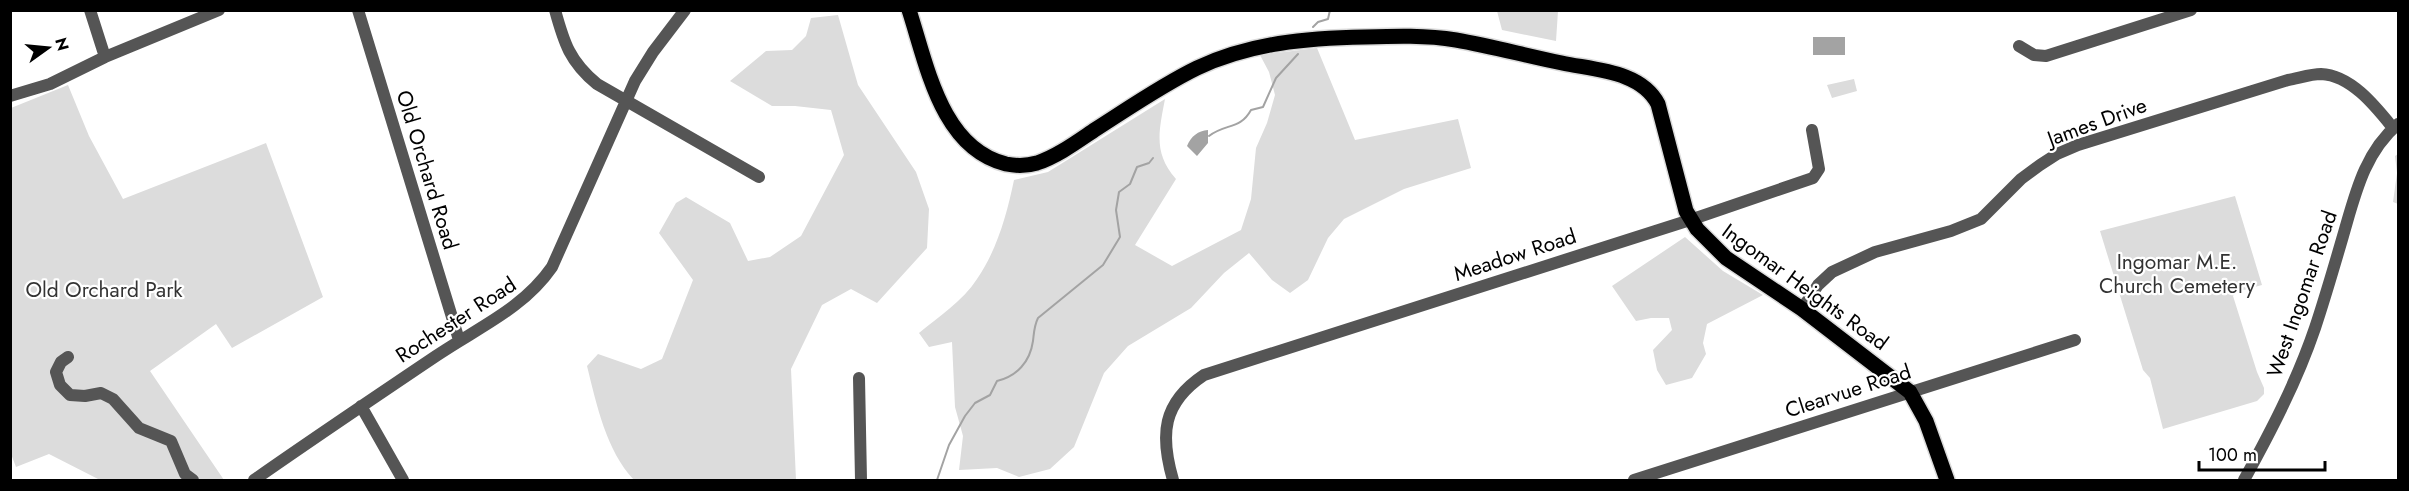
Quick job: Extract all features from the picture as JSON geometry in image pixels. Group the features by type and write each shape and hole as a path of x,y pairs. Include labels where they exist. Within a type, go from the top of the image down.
{"main road":[{"name":"Ingomar Heights Road","path":"909,10 942,106 952,126 963,140 979,152 1006,164 1026,165 1047,159 1171,82 1198,68 1239,52 1306,39 1379,37 1456,40 1638,82 1653,94 1663,118 1683,201 1690,220 1715,249 1802,309 1910,392 1926,421 1947,480"}],"street":[{"path":"90,10 105,57"},
{"path":"10,96 50,84 105,57 219,10"},
{"name":"Old Orchard Road","path":"358,10 459,340"},
{"path":"555,10 565,45 579,68 606,90 759,177"},
{"name":"Rochester Road","path":"254,480 361,405 527,298 547,275 635,81 653,52 685,10"},
{"path":"2019,46 2034,55 2046,56 2191,10"},
{"name":"James Drive","path":"1802,309 1824,278 1853,261 1981,219 2021,179 2057,154 2078,145 2288,80 2321,74 2339,79 2364,95 2396,125"},
{"name":"West Ingomar Road","path":"2244,480 2268,437 2300,368 2362,175 2377,147 2396,125"},
{"name":"Meadow Road","path":"1173,480 1168,457 1167,425 1170,409 1183,391 1204,375 1690,220 1813,178 1819,169 1819,157 1812,130"},
{"name":"Clearvue Road","path":"1634,480 2075,340"},
{"path":"68,357 61,362 56,372 60,385 70,395 85,396 101,393 113,399 139,428 171,441 185,474 193,480"},
{"path":"859,378 861,480"},
{"path":"361,405 403,480"}],"green space":[{"path":"1497,11 1558,11 1556,41 1502,30"},
{"path":"838,15 858,85 916,172 929,209 927,248 877,303 851,289 822,305 791,369 796,480 634,480 624,468 609,441 587,366 598,354 641,369 662,359 693,280 659,233 676,203 686,197 730,223 748,261 770,257 801,236 844,155 831,110 772,106 730,81 766,51 792,50 806,36 811,18"},
{"path":"1317,48 1355,140 1458,119 1471,168 1404,189 1344,219 1328,238 1308,280 1290,293 1272,280 1249,253 1224,273 1191,308 1128,346 1104,373 1074,447 1050,469 1019,477 997,468 959,470 963,436 955,407 952,342 929,347 919,333 965,294 984,268 1000,231 1014,180 1048,172 1165,99 1160,132 1161,151 1176,179 1135,245 1172,266 1241,230 1251,199 1256,148 1267,123 1275,95 1269,72 1260,55"},
{"path":"1854,79 1857,91 1832,98 1827,85"},
{"name":"Old Orchard Park","path":"68,85 89,136 123,199 266,143 323,297 232,348 216,324 150,371 224,480 100,480 49,454 16,467 11,454 11,108"},
{"path":"2398,154 2398,204 2393,202 2397,173 2395,156"},
{"name":"Ingomar M.E. Church Cemetery","path":"2235,196 2262,285 2236,292 2233,296 2264,388 2264,394 2257,401 2163,429 2150,378 2143,370 2100,231"},
{"path":"1685,237 1723,271 1763,295 1707,324 1703,343 1706,354 1692,378 1666,385 1657,370 1653,350 1672,330 1669,318 1636,321 1612,286"}],"shaded area":[{"path":"1813,37 1845,37 1845,55 1813,55"},
{"path":"1208,130 1208,143 1197,156 1187,146 1195,135"}],"waterway":[{"path":"1313,27 1318,22 1328,19 1330,10"},
{"path":"1209,136 1242,121 1251,110 1263,107 1276,78 1298,54"},
{"path":"937,480 949,445 965,416 975,403 990,395 997,381 1011,376 1026,362 1038,318 1103,265 1120,237 1116,210 1119,192 1130,184 1137,167 1149,163 1153,158"}]}
